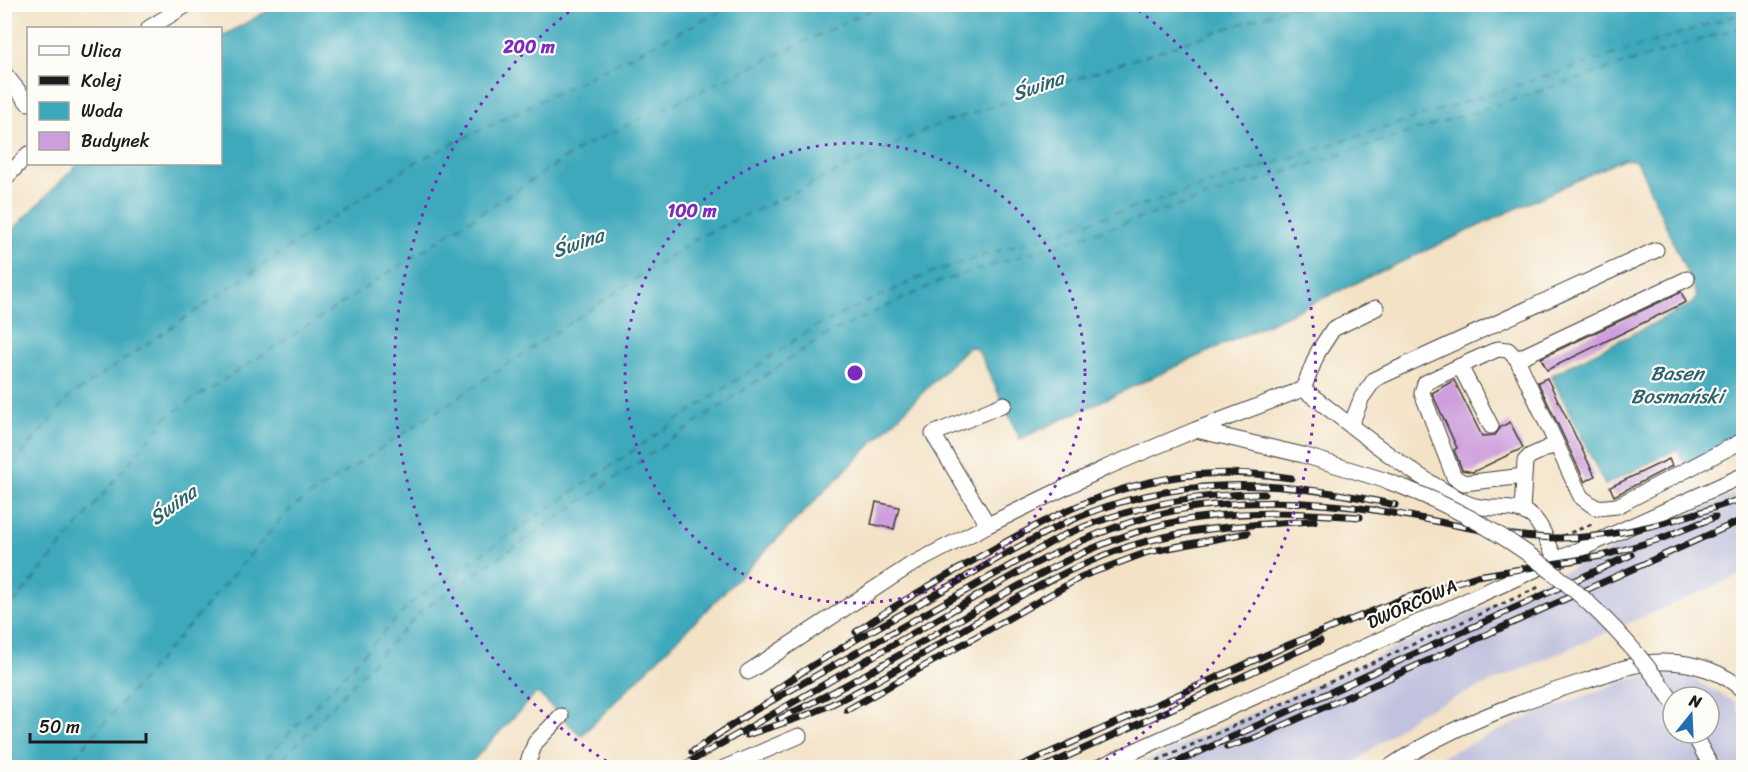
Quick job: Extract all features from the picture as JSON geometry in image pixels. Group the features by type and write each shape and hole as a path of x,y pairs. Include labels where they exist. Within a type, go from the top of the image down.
{"street":[{"path":"151,27 189,4"},
{"path":"4,73 27,102"},
{"path":"4,180 27,155"},
{"path":"1351,425 1362,397 1375,379 1656,250"},
{"path":"1517,359 1687,279"},
{"path":"748,672 909,566 988,525 1105,468 1195,430 1304,389 1318,352 1334,329 1376,308"},
{"path":"1524,476 1464,483 1454,477 1422,393 1425,383 1498,349 1508,350 1517,359 1554,445 1581,497 1596,508 1610,509 1743,440"},
{"path":"1461,366 1491,426"},
{"path":"1304,389 1417,475 1466,504 1487,510 1522,510 1532,515 1541,525 1546,545 1557,561"},
{"path":"988,525 933,435 1004,404"},
{"path":"1195,430 1303,455 1384,480 1435,500 1482,524 1553,572 1627,642 1661,686"},
{"path":"1522,510 1525,461 1530,456 1554,445"},
{"name":"DWORCOWA","path":"1097,768 1743,475"},
{"path":"1388,768 1419,747 1492,713 1628,667 1663,661 1683,663 1740,683"},
{"path":"526,768 535,743 561,716"},
{"path":"729,766 799,736"},
{"path":"1700,745 1712,768"}],"path":[{"path":"1141,768 1534,588"}],"shaded area":[{"path":"1743,490 1743,574 1417,714 1349,767 1131,768"},
{"path":"1685,675 1704,685 1661,685 1661,745 1721,745 1721,694 1735,702 1743,721 1743,767 1417,768 1531,716 1633,678"}],"water":[{"path":"278,5 1743,5 1743,435 1685,465 1677,449 1605,485 1551,375 1694,303 1697,296 1640,167 1634,160 1623,159 1020,439 979,352 973,347 967,348 581,736 539,694 535,694 467,767 5,767 4,239 77,165 222,165 222,36"}],"building":[{"path":"1681,292 1686,302 1547,370 1541,358"},
{"path":"1547,378 1595,476 1585,482 1538,382"},
{"path":"1454,380 1482,436 1495,435 1501,427 1510,422 1523,448 1473,472 1462,470 1454,450 1457,448 1432,393"},
{"path":"1669,459 1672,466 1614,496 1610,487"},
{"path":"876,502 899,507 894,529 871,524"}],"ferry route":[{"path":"4,477 69,397 412,164 736,4"},
{"path":"4,615 168,416 584,146 884,4"},
{"path":"65,768 290,509 699,237 934,126 1300,4"},
{"path":"257,768 413,601 814,327 932,272 1744,13"},
{"path":"274,768 421,611 820,338 936,283 1744,26"}],"railway":[{"path":"856,632 912,596 1009,540 1084,503 1122,489 1161,479 1201,474 1245,473 1291,478"},
{"path":"773,692 832,654 1012,550 1061,525 1102,508 1143,496 1184,489 1226,486 1268,486 1310,490 1395,505"},
{"path":"692,752 750,713 1064,535 1137,509 1161,504 1212,496 1264,494"},
{"path":"679,768 1027,568 1098,534 1174,511 1235,503 1318,504 1380,511 1515,535 1560,538 1630,531 1744,498"},
{"path":"779,719 857,679 1054,567 1125,536 1175,522 1221,515 1291,513 1360,517"},
{"path":"1016,768 1286,646 1405,598 1477,576 1602,556 1660,539 1715,517"},
{"path":"1227,747 1253,739 1744,519"},
{"path":"747,735 832,704 901,667 1002,606 1108,554 1158,538 1184,533 1235,526 1314,521"},
{"path":"847,710 1083,576 1148,552 1247,533"},
{"path":"1164,768 1631,555"},
{"path":"1042,768 1320,641"}],"water label":[{"name":"Świna","path":"1038,86"},
{"name":"Świna","path":"578,243"},
{"name":"Basen Bosmański","path":"1677,384"},
{"name":"Świna","path":"173,505"}]}
